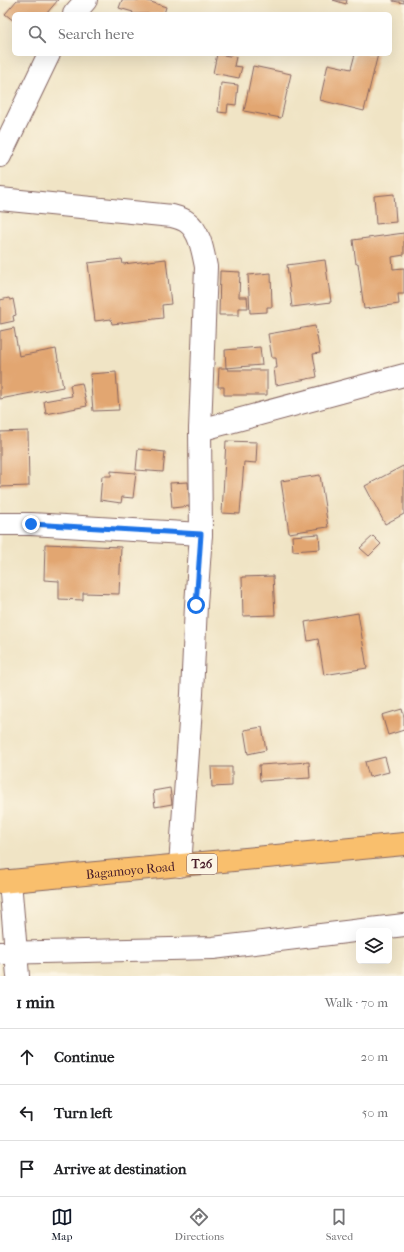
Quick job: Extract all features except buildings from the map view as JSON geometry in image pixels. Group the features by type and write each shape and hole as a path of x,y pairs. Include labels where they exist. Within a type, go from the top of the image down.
{"highway":[{"name":"Bagamoyo Road","path":"5,882 404,844"}],"street":[{"path":"76,12 86,0"},
{"path":"0,156 48,56"},
{"path":"0,199 172,216 186,222 195,231 202,247 206,267 200,430 201,534 180,866"},
{"path":"200,430 404,375"},
{"path":"0,524 31,524 201,534"},
{"path":"5,882 8,952 18,976"},
{"path":"8,952 213,948 404,925"}],"route":[{"path":"31,524 201,534 196,605"}]}
